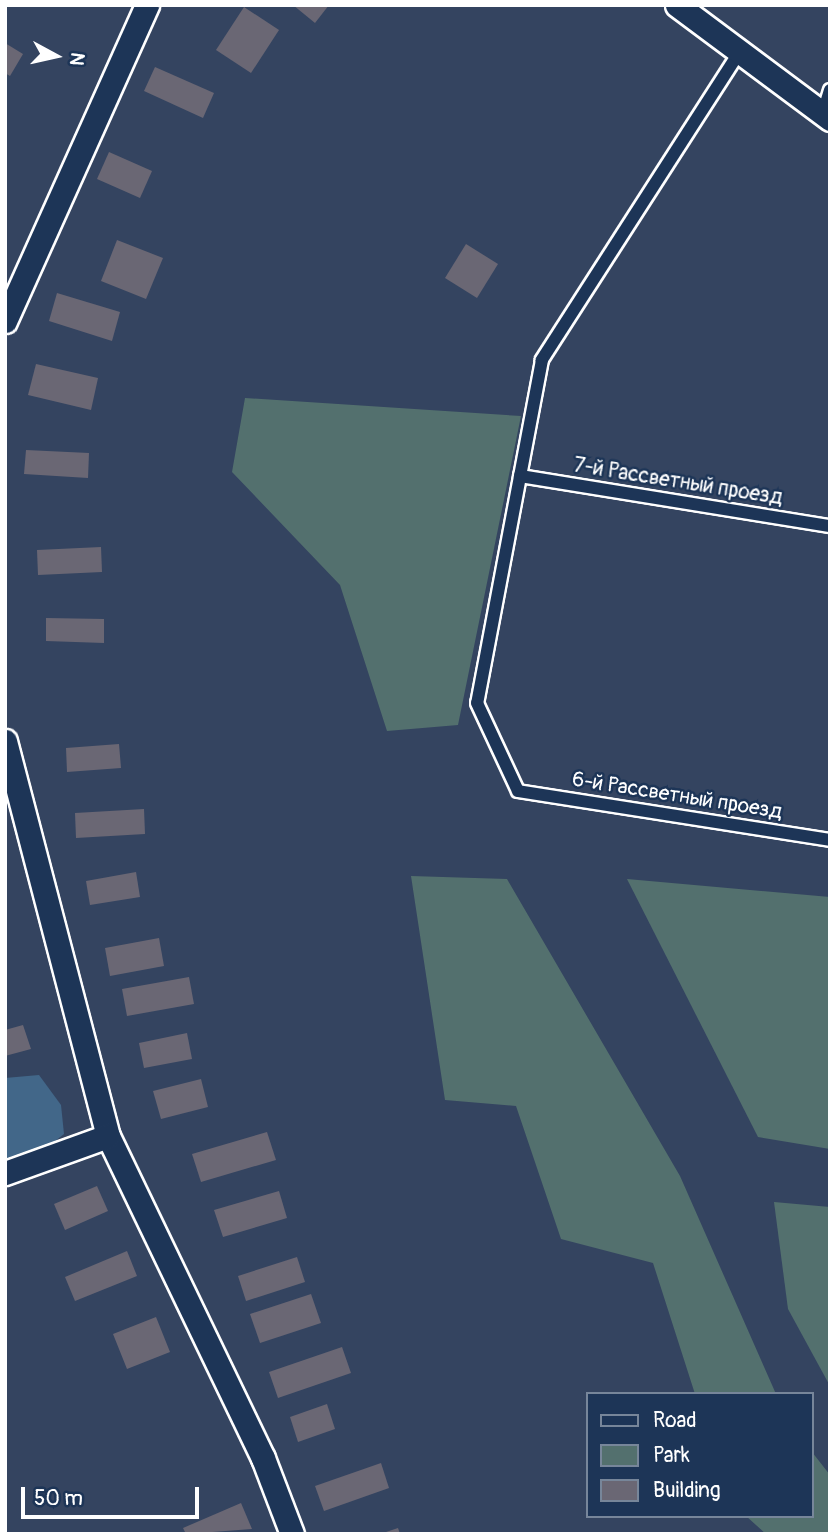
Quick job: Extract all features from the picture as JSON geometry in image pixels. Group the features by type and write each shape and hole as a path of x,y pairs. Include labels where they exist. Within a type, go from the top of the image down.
{"street":[{"path":"5,321 147,5"},
{"path":"677,5 742,48 826,116"},
{"path":"5,741 108,1136 263,1458 292,1534"},
{"path":"5,1173 108,1136"}],"lane":[{"path":"520,476 542,360 742,48"},
{"path":"826,116 830,90"},
{"name":"7-й Рассветный проезд","path":"520,476 830,526"},
{"name":"6-й Рассветный проезд","path":"520,476 477,703 518,791 830,840"}],"green space":[{"path":"245,398 521,416 458,725 387,731 340,585 232,472"},
{"path":"411,876 507,879 680,1176 775,1392 694,1392 653,1263 561,1239 516,1106 445,1100"},
{"path":"627,879 830,897 830,1149 758,1137"},
{"path":"774,1202 830,1207 830,1386 788,1309"},
{"path":"814,1455 830,1475 830,1534 766,1534 748,1518 814,1518"}],"water":[{"path":"39,1075 61,1105 64,1134 39,1154 5,1164 5,1078"}],"building":[{"path":"293,5 329,5 315,23"},
{"path":"244,7 279,30 251,73 216,50"},
{"path":"5,43 23,54 10,76 5,73"},
{"path":"155,67 214,93 203,118 144,91"},
{"path":"109,152 152,171 140,198 97,179"},
{"path":"117,240 163,258 146,299 101,281"},
{"path":"466,244 498,264 477,298 445,278"},
{"path":"57,293 120,312 112,341 49,321"},
{"path":"36,364 98,378 91,410 28,395"},
{"path":"26,450 89,453 88,478 24,474"},
{"path":"101,547 102,572 38,575 37,550"},
{"path":"46,618 104,619 104,643 46,641"},
{"path":"119,744 121,768 67,772 66,748"},
{"path":"144,809 145,834 76,838 75,813"},
{"path":"136,872 140,897 90,905 86,881"},
{"path":"159,938 164,966 110,976 105,948"},
{"path":"189,977 194,1004 127,1016 122,989"},
{"path":"23,1025 31,1049 5,1056 5,1030"},
{"path":"187,1033 192,1059 144,1068 139,1043"},
{"path":"201,1079 208,1107 161,1119 153,1091"},
{"path":"267,1132 276,1160 201,1182 192,1154"},
{"path":"97,1186 108,1211 65,1230 54,1204"},
{"path":"279,1191 287,1218 223,1237 214,1210"},
{"path":"127,1251 137,1276 75,1301 65,1277"},
{"path":"297,1257 305,1282 246,1301 238,1276"},
{"path":"311,1294 321,1323 260,1343 250,1314"},
{"path":"156,1317 170,1352 127,1369 113,1334"},
{"path":"342,1347 351,1373 278,1398 269,1372"},
{"path":"327,1404 335,1429 298,1442 290,1417"},
{"path":"381,1463 389,1488 324,1511 315,1486"},
{"path":"241,1503 252,1529 186,1534 183,1528"},
{"path":"398,1528 400,1534 383,1534 383,1533"}]}
